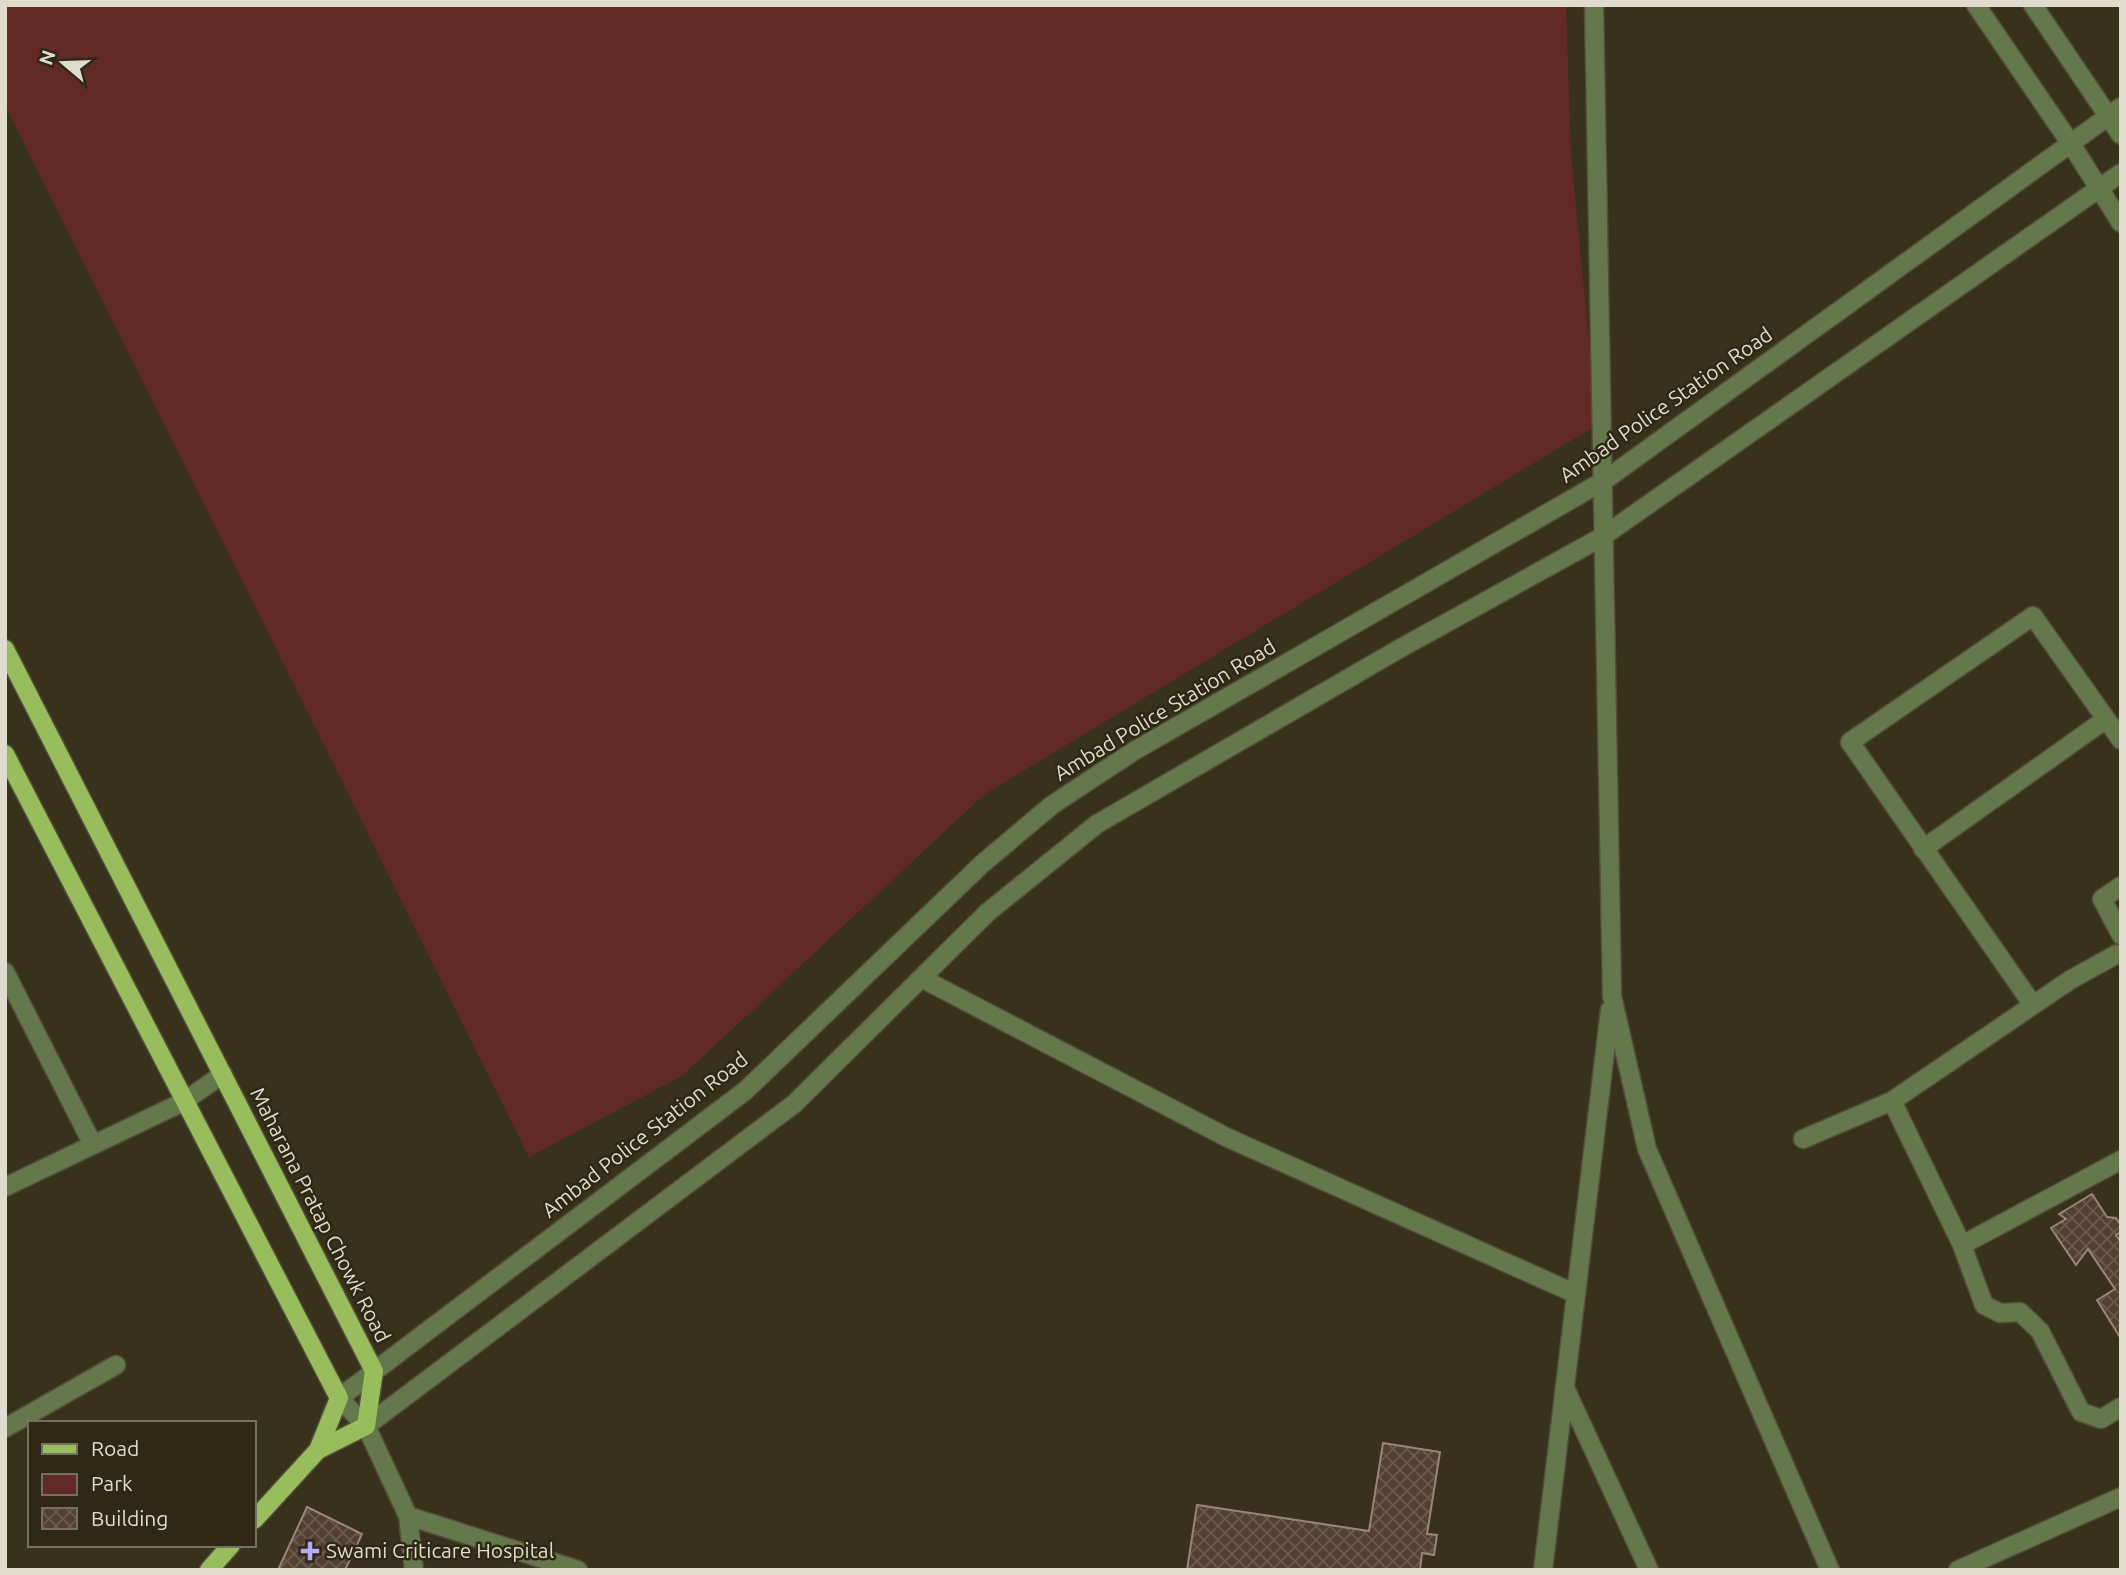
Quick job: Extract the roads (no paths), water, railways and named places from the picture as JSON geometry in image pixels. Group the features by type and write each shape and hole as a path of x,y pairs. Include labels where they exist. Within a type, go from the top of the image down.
{"main road":[{"name":"Maharana Pratap Chowk Road","path":"5,649 374,1371 366,1426"},
{"path":"5,754 11,779 339,1398"},
{"name":"Ambad Police Station Road","path":"256,1518 317,1450 339,1398"},
{"name":"Ambad Police Station Road","path":"317,1450 366,1426"},
{"path":"209,1570 229,1547"}],"street":[{"path":"1543,1570 1612,996 1602,537 1605,480 1594,5"},
{"path":"1976,5 2071,144 2121,223"},
{"path":"2033,5 2115,112 2121,135"},
{"name":"Ambad Police Station Road","path":"339,1398 745,1091 982,864 1052,805 1134,751 1605,480 2115,112"},
{"name":"Ambad Police Station Road","path":"366,1426 794,1104 988,912 1097,824 1399,649 1602,537 2121,173"},
{"path":"2034,1005 1850,742 2033,616 2121,740"},
{"path":"1923,849 2106,719"},
{"path":"2121,886 2102,899 2121,935"},
{"path":"1803,1139 1892,1101 2070,980 2117,954 2121,956"},
{"path":"5,972 92,1143"},
{"path":"922,978 1226,1137 1576,1294"},
{"path":"1612,996 1647,1149 1830,1570"},
{"path":"5,1187 92,1143 183,1102 223,1074"},
{"path":"1892,1101 1962,1244 1984,1305 2000,1313 2020,1312 2040,1331 2081,1412 2101,1419 2121,1407"},
{"path":"1962,1244 2121,1160"},
{"path":"5,1428 116,1365"},
{"path":"1565,1388 1649,1570"},
{"path":"339,1398 366,1426 408,1516 414,1570"},
{"path":"1958,1570 2121,1497"},
{"path":"408,1516 578,1570"}],"place":[{"name":"Swami Criticare Hospital","path":"310,1551"}]}
